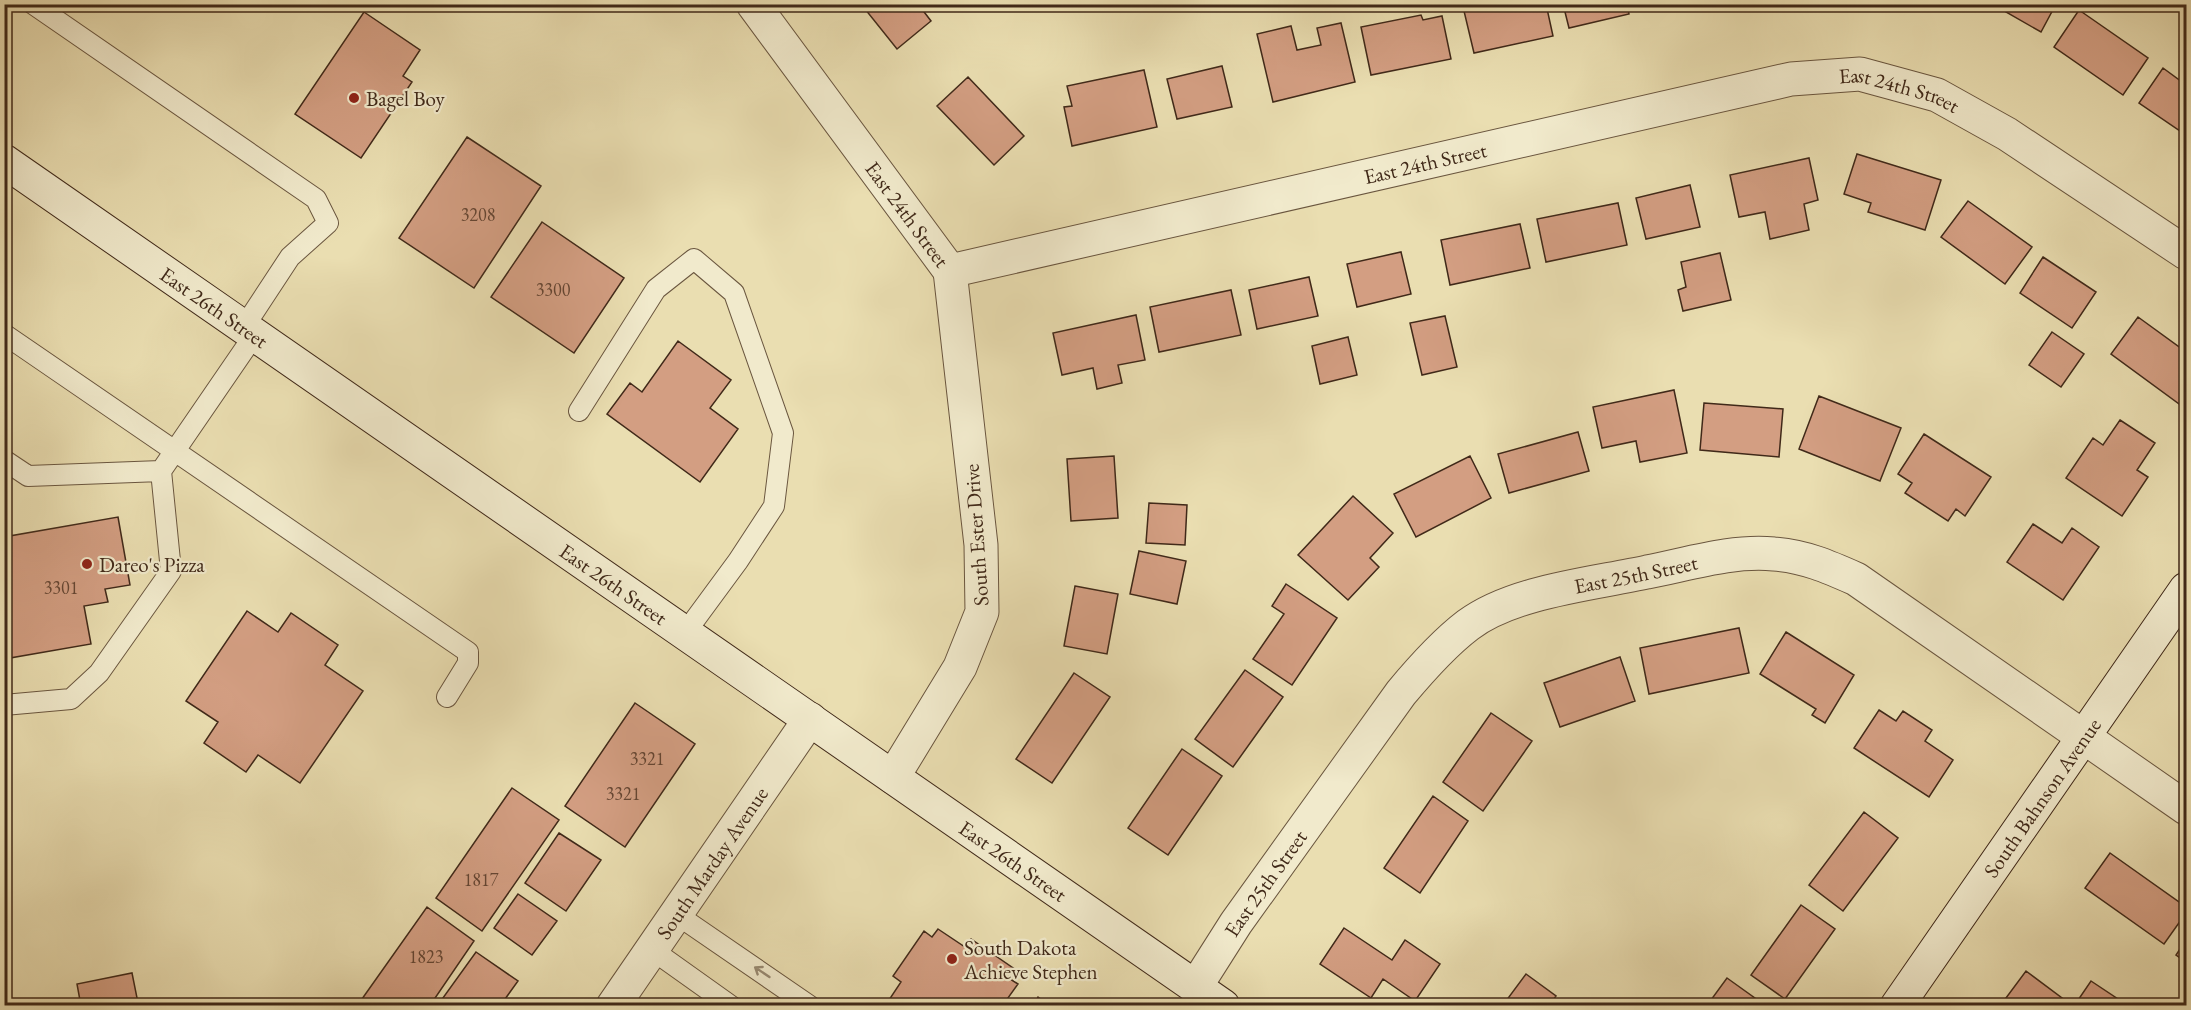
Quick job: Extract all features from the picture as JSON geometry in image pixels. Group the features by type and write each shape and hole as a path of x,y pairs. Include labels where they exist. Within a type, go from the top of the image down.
{"street":[{"name":"East 24th Street","path":"753,4 950,271 1791,79 1860,74 1937,95 2007,134 2187,253"},
{"name":"East 26th Street","path":"4,161 1223,1005"},
{"name":"South Ester Drive","path":"893,777 960,667 982,612 981,545 950,271"},
{"name":"East 25th Street","path":"1196,986 1250,904 1401,693 1421,669 1469,624 1536,596 1737,554 1774,554 1814,560 1856,579 2187,808"},
{"name":"South Bahnson Avenue","path":"1897,1005 2187,589"},
{"name":"South Marday Avenue","path":"613,1005 810,719"}],"lane":[{"path":"4,705 71,699 99,673 171,571 161,471 249,331 290,257 328,223 316,199 33,4"},
{"path":"579,411 656,289 694,259 734,293 783,433 774,506 738,561 685,633"},
{"path":"4,334 468,652 468,663 447,697"},
{"path":"4,460 28,477 161,471"},
{"path":"676,914 810,1005"},
{"path":"651,949 731,1005"}],"building":[{"path":"861,4 918,4 931,21 897,49"},
{"path":"1487,4 1546,4 1553,36 1474,53 1464,11"},
{"path":"1563,4 1627,4 1629,14 1569,28"},
{"path":"1992,4 2056,4 2041,32"},
{"path":"2079,10 2148,58 2123,95 2054,47"},
{"name":"Bagel Boy","path":"364,12 420,50 403,76 412,82 361,158 295,114"},
{"path":"1421,15 1423,20 1442,16 1451,59 1371,75 1361,27"},
{"path":"1341,23 1355,82 1273,102 1257,34 1291,26 1297,50 1321,45 1317,28"},
{"path":"1222,66 1232,107 1177,119 1167,79"},
{"path":"2163,68 2186,85 2186,135 2139,103"},
{"path":"1144,70 1157,127 1072,146 1064,107 1072,106 1067,86"},
{"path":"968,77 1024,136 994,165 937,106"},
{"path":"467,137 541,186 474,288 399,238"},
{"path":"1857,154 1941,180 1925,230 1868,212 1871,203 1844,194"},
{"path":"1809,158 1818,200 1804,204 1809,230 1770,239 1765,212 1739,217 1730,175"},
{"path":"1690,185 1700,227 1646,239 1636,198"},
{"path":"1968,201 2032,247 2005,284 1941,237"},
{"path":"1618,203 1627,245 1546,262 1537,219"},
{"path":"542,222 624,278 574,353 491,297"},
{"path":"1520,224 1530,268 1450,285 1441,240"},
{"path":"1401,252 1411,294 1357,307 1347,264"},
{"path":"1720,253 1731,300 1683,311 1678,290 1686,287 1681,262"},
{"path":"2043,257 2096,292 2072,328 2020,293"},
{"path":"1309,277 1318,316 1257,329 1249,290"},
{"path":"1231,290 1241,335 1159,352 1150,307"},
{"path":"1136,315 1145,360 1118,365 1122,383 1097,389 1093,368 1062,375 1053,333"},
{"path":"1445,316 1457,367 1422,375 1410,323"},
{"path":"2138,317 2186,352 2186,409 2111,354"},
{"path":"2052,332 2084,354 2061,387 2029,365"},
{"path":"1348,337 1357,375 1320,384 1312,346"},
{"path":"678,341 731,380 710,408 738,429 700,482 607,414 630,383 642,392"},
{"path":"1674,390 1687,453 1640,462 1636,441 1602,448 1593,407"},
{"path":"1819,396 1901,428 1880,481 1799,449"},
{"path":"1704,403 1783,409 1779,457 1700,450"},
{"path":"2120,420 2155,443 2137,470 2148,477 2122,516 2066,478 2093,438 2103,445"},
{"path":"1578,432 1589,471 1509,493 1498,454"},
{"path":"1924,434 1991,477 1965,516 1956,509 1948,521 1905,493 1912,483 1898,474"},
{"path":"1114,456 1118,518 1071,521 1067,459"},
{"path":"1470,456 1491,498 1416,537 1394,494"},
{"path":"1353,496 1393,533 1370,558 1379,567 1348,600 1298,555"},
{"path":"1149,503 1187,505 1185,545 1146,543"},
{"path":"118,517 130,585 105,589 108,602 84,606 91,644 4,659 4,537"},
{"path":"2033,524 2062,543 2072,528 2099,547 2063,600 2007,562"},
{"path":"1139,551 1186,561 1177,604 1130,594"},
{"path":"1286,584 1337,618 1292,685 1253,659 1284,614 1272,606"},
{"path":"1075,586 1118,594 1107,654 1064,646"},
{"path":"247,611 278,632 291,613 338,645 325,665 363,691 300,783 258,755 246,772 204,743 218,722 186,701"},
{"path":"1739,628 1749,673 1649,694 1640,648"},
{"path":"1786,632 1854,675 1825,723 1812,715 1816,709 1760,674"},
{"path":"1620,657 1635,701 1560,727 1544,683"},
{"path":"1245,670 1283,697 1233,767 1195,739"},
{"path":"1074,673 1110,697 1052,783 1016,759"},
{"path":"635,703 695,744 625,847 565,806"},
{"path":"1879,710 1896,721 1903,711 1932,730 1925,741 1953,760 1929,797 1854,748"},
{"path":"1491,713 1532,741 1483,811 1443,782"},
{"path":"1182,749 1222,776 1168,855 1128,828"},
{"path":"512,788 559,820 482,931 436,898"},
{"path":"1433,796 1468,821 1420,893 1384,868"},
{"path":"1864,812 1898,838 1843,911 1809,885"},
{"path":"559,833 601,860 566,911 525,883"},
{"path":"2110,853 2186,907 2186,913 2164,944 2085,888"},
{"path":"518,894 557,921 532,955 494,928"},
{"path":"1801,905 1835,929 1785,999 1751,975"},
{"path":"427,907 474,941 431,1004 357,1006"},
{"path":"1344,928 1392,960 1405,940 1440,964 1415,1001 1383,979 1371,998 1320,964"},
{"name":"South Dakota Achieve Stephen","path":"938,929 965,947 971,939 1016,970 1010,979 1018,984 1005,1002 1010,1006 885,1006 901,982 893,976 924,931 932,937"},
{"path":"2186,940 2186,962 2176,955"},
{"path":"476,952 518,981 500,1006 446,1006 440,1002"},
{"path":"2026,971 2062,998 2057,1006 2000,1006"},
{"path":"132,973 138,1003 150,1001 151,1006 81,1006 77,984"},
{"path":"1526,974 1556,996 1549,1006 1503,1005"},
{"path":"1727,978 1766,1006 1708,1004"},
{"path":"2091,981 2124,1003 2122,1006 2074,1006"},
{"name":"South Dakota Achieve Stephen","path":"1038,997 1050,1006 1033,1006"}],"place":[{"name":"Bagel Boy","path":"354,98"},
{"name":"Dareo's Pizza","path":"87,564"},
{"name":"South Dakota Achieve Stephen","path":"952,959"}]}
